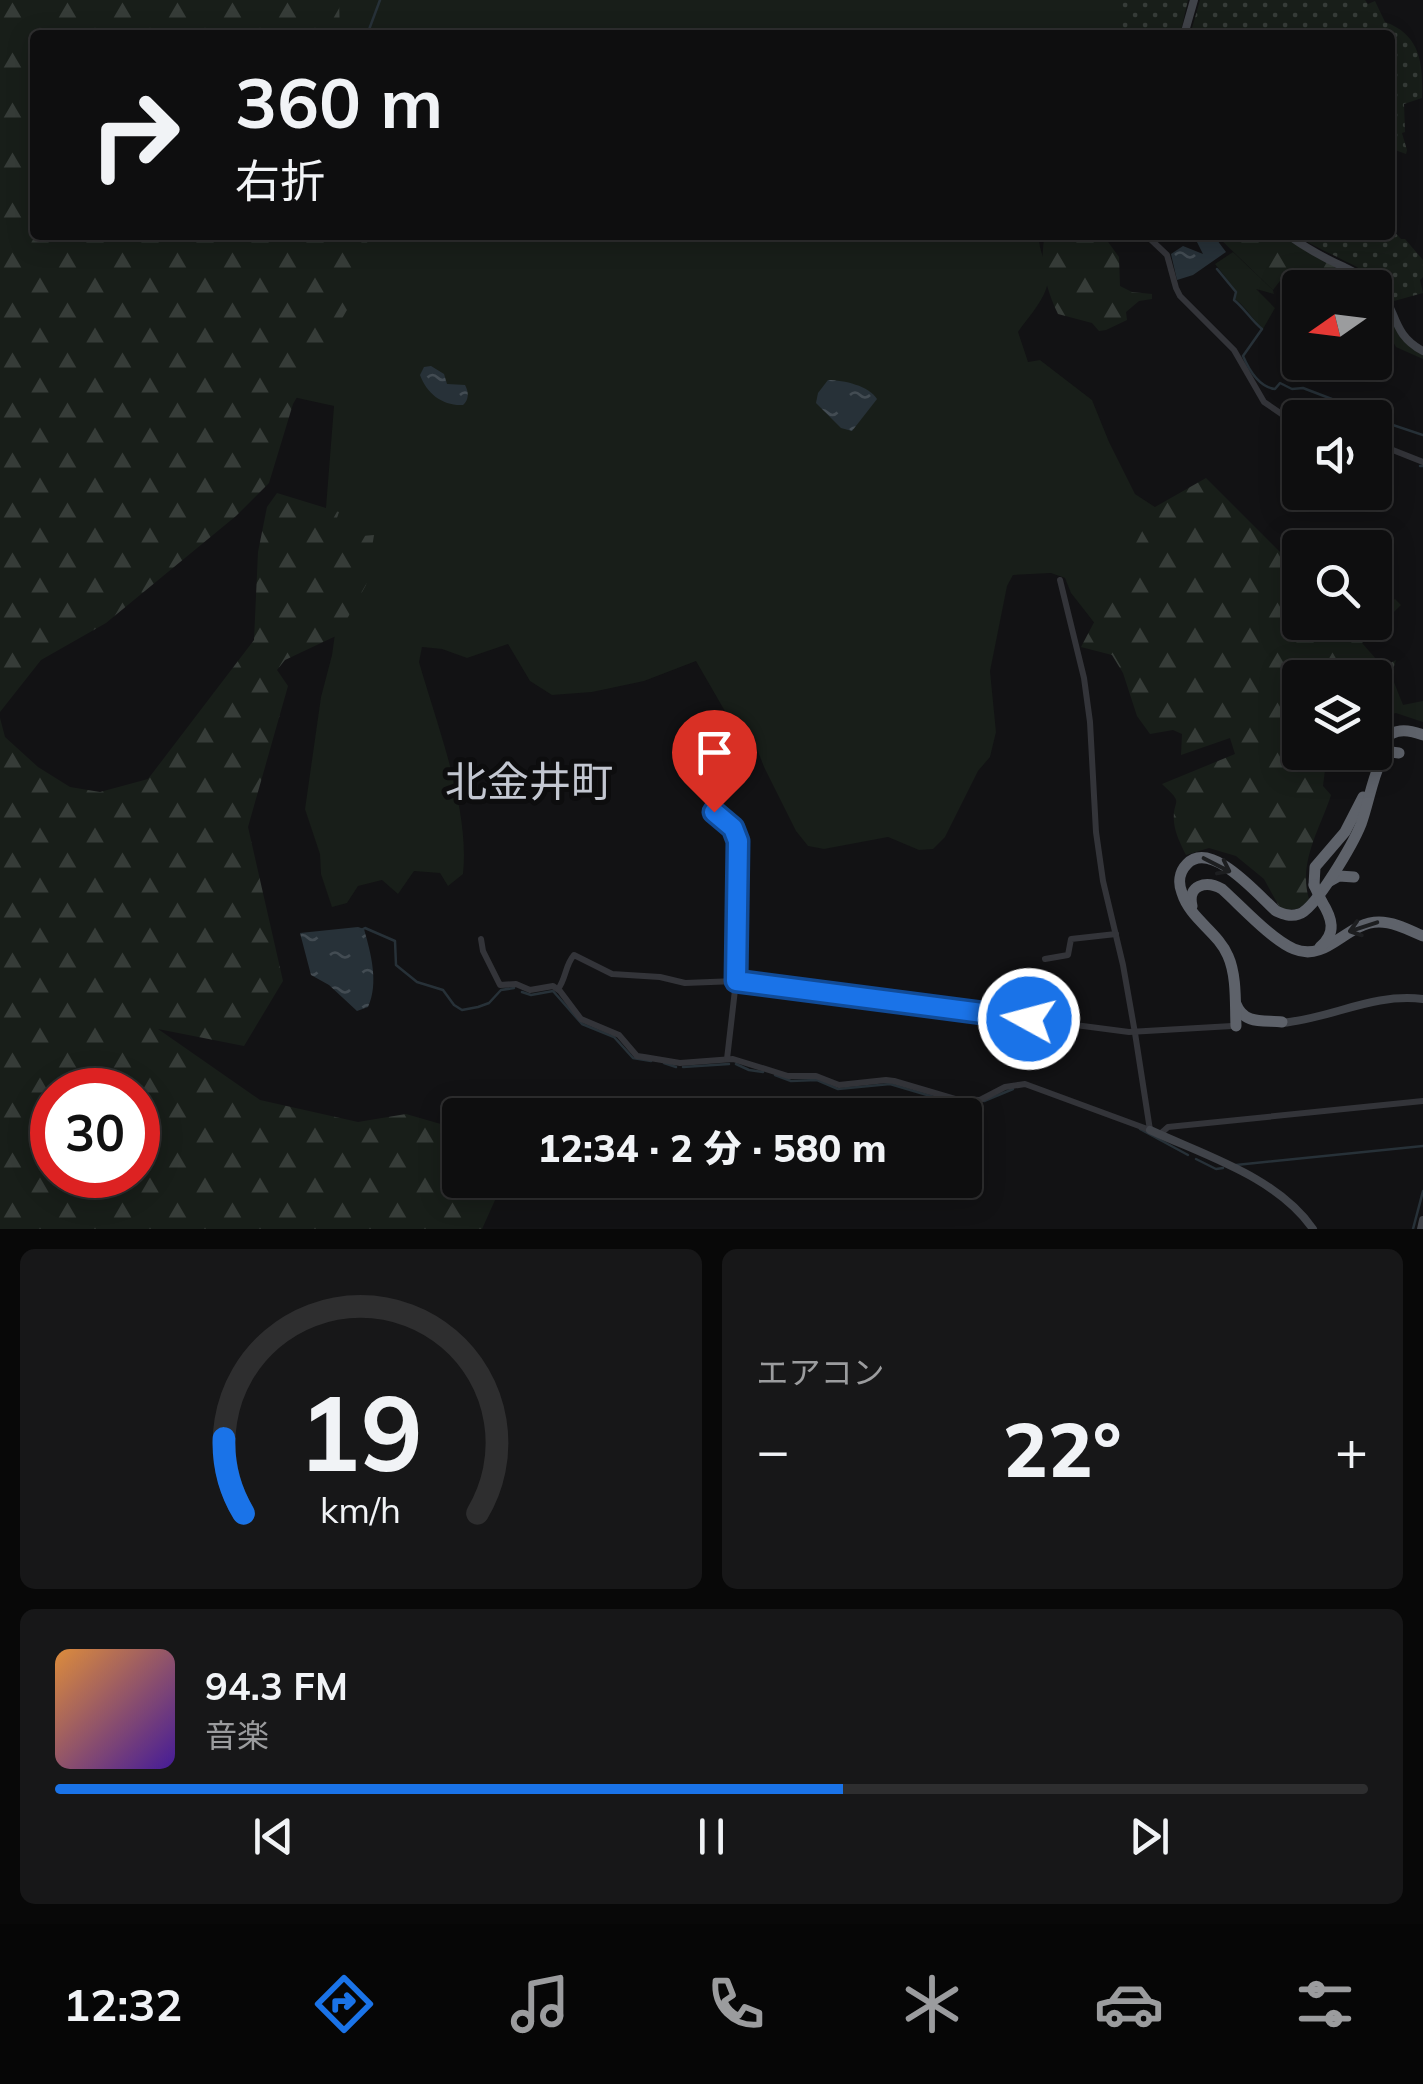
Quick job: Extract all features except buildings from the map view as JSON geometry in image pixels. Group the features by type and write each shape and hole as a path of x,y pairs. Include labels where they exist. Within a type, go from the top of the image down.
{"highway":[{"path":"1307,952 1320,947 1331,934 1332,922 1313,873 1318,862 1355,815 1384,741 1403,730 1423,736"},
{"path":"1234,1026 1229,957 1184,898 1180,880 1186,864 1199,857 1210,858 1220,862 1276,911 1297,915 1307,910 1320,884 1358,831 1382,756 1390,752 1399,754"},
{"path":"1320,884 1338,876 1354,877"},
{"path":"1198,920 1191,904 1192,892 1202,884 1212,884 1294,949 1307,952 1326,948 1367,923 1393,924 1423,936"},
{"path":"1234,1000 1245,1018 1282,1022"}],"street":[{"path":"1185,30 1194,0"},
{"path":"1151,240 1167,255 1180,296 1234,350 1264,402 1282,414"},
{"path":"1296,240 1372,281 1402,336 1423,351"},
{"path":"1392,450 1423,462"},
{"path":"1060,580 1084,678 1103,881 1154,1132"},
{"path":"726,1059 736,981 738,841 733,828 713,808 727,767"},
{"path":"1045,960 1068,954 1071,938 1116,934"},
{"path":"480,939 500,985 516,984 526,990 549,986 558,989 581,1019 619,1035 637,1056 680,1063 733,1059 788,1076 816,1076 838,1085 894,1081 955,1099 980,1100 1006,1086 1025,1084 1154,1132 1271,1188 1314,1229"},
{"path":"558,989 574,955 612,974 685,983 736,981 1136,1032 1282,1022 1321,1017 1388,998 1423,998"},
{"path":"1154,1132 1168,1126 1423,1101"},
{"path":"1421,1229 1423,1220"}],"green space":[{"path":"0,0 339,0 340,30 30,30 30,240 364,240 371,246 363,282 293,404 269,483 236,516 106,623 41,660 0,712"},
{"path":"325,0 1124,0 1116,30 322,30"},
{"path":"1123,0 1188,0 1181,30 1115,30"},
{"path":"1200,0 1365,0 1368,4 1375,1 1385,22 1413,43 1420,62 1422,98 1404,104 1402,133 1406,154 1395,150 1395,30 1191,30"},
{"path":"1395,232 1423,260 1423,293 1394,301 1392,270 1361,270 1304,240 1395,240"},
{"path":"178,240 1040,240 1048,283 1018,332 1028,362 1040,360 1092,400 1135,494 1181,524 1114,648 1071,593 1065,578 1051,573 1013,575 1007,586 990,671 996,732 990,757 978,771 945,837 933,849 919,850 888,837 824,849 808,846 796,831 752,736 726,713 696,661 644,681 592,692 552,695 530,681 508,644 467,658 422,647 419,662 462,822 463,874 448,886 440,873 414,871 398,894 382,880 358,886 347,903 332,907 305,809 346,554 325,520 334,406 243,386"},
{"path":"1044,240 1107,240 1119,257 1120,286 1152,294 1152,299 1139,301 1126,312 1127,320 1099,331 1092,323 1058,314 1050,295"},
{"path":"1221,240 1293,240 1347,270 1289,269 1282,270 1282,278 1273,290"},
{"path":"1233,252 1273,290 1274,294 1256,289 1275,308 1263,329 1235,299 1237,292 1215,264"},
{"path":"1392,320 1398,333 1423,352 1423,359 1396,347"},
{"path":"1206,478 1282,554 1282,640 1365,640 1362,643 1377,660 1282,660 1282,770 1325,770 1323,786 1331,795 1308,859 1309,899 1296,909 1280,908 1264,879 1236,856 1209,848 1186,855 1178,839 1174,822 1176,799 1162,784 1235,754 1230,738 1181,755 1182,734 1173,730 1150,734 1137,716 1123,673 1112,655 1081,647 1155,507"},
{"path":"277,493 339,512 335,524 338,538 374,535 366,585 338,635 285,660 277,670 288,686 248,827 283,981 244,1046 158,1029 260,1100 358,1122 406,1114 442,1124 442,1198 496,1198 482,1229 0,1229 0,718 5,737 38,767 70,787 100,792 148,779 254,640 258,552 267,507"},
{"path":"1395,599 1401,605 1392,614 1392,601"},
{"path":"1392,678 1403,705 1423,701 1423,722 1392,714"}],"water":[{"path":"1196,240 1217,240 1226,252 1193,275 1177,280 1171,254 1183,246 1203,254"},
{"path":"431,366 444,374 447,384 465,385 468,396 463,405 442,401 427,388 420,375 424,367"},
{"path":"828,380 856,385 877,399 852,431 841,428 816,403"},
{"path":"364,929 373,978 368,1007 357,1011 329,985 311,975 300,933"}],"waterway":[{"path":"369,30 380,0"},
{"path":"1217,269 1236,292 1234,300 1262,329 1243,356 1259,381 1269,388 1275,389 1280,383 1334,400"},
{"path":"1392,425 1423,435"},
{"path":"361,930 365,928 395,941 396,965 417,982 443,990 462,1010 489,1003 501,990 514,988"},
{"path":"522,992 531,995 553,991 582,1024 614,1037 633,1058 651,1061"},
{"path":"664,1063 676,1067"},
{"path":"683,1067 729,1064"},
{"path":"736,1064 763,1072"},
{"path":"775,1075 791,1081 817,1080 838,1089 890,1084 937,1098"},
{"path":"984,1101 1013,1089"},
{"path":"1140,1129 1188,1155"},
{"path":"1236,1165 1423,1146"},
{"path":"1196,1159 1216,1169 1223,1168"},
{"path":"1413,1229 1423,1191"}],"district":[{"name":"北金井町","path":"529,781"}],"route":[{"path":"714,812 733,828 738,841 736,981 1029,1019"}]}
